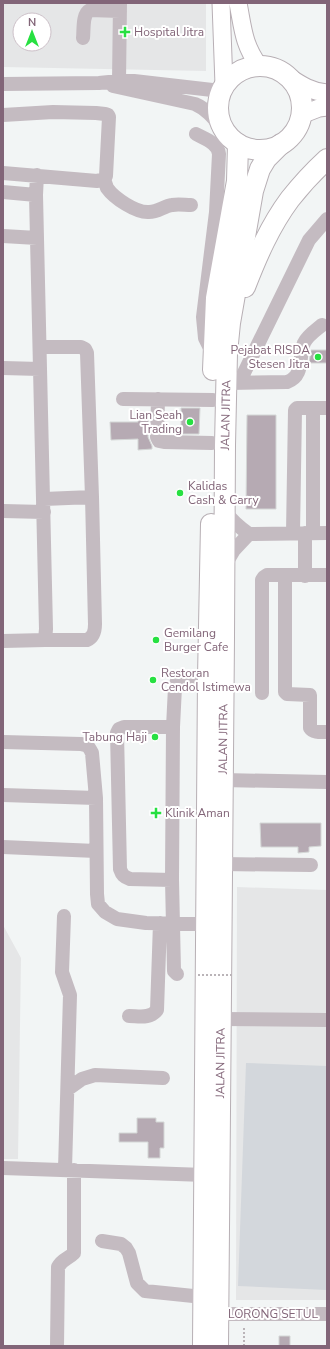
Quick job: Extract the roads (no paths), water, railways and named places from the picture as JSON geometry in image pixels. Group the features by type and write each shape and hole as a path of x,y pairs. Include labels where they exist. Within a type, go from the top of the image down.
{"highway":[{"path":"249,67 270,67 280,71 289,77 296,85 300,95 302,105 299,124 288,138 273,148 260,150 247,148 232,139 221,124 218,113 218,102 222,88 231,77 239,71 249,67"},
{"name":"JALAN JITRA","path":"203,1346 208,677 214,356 216,298 237,181 232,139"},
{"name":"JALAN JITRA","path":"218,1346 224,510 232,383 227,352 230,323 253,191 260,168 266,159 281,144"},
{"path":"230,323 260,250 282,211 306,180 327,159"}],"main road":[{"path":"221,3 222,88"},
{"path":"238,3 246,44 251,55 259,66"},
{"path":"289,77 309,89 320,93 327,93"},
{"path":"301,115 319,108 327,107"}],"street":[{"path":"83,38 85,15 87,12 90,10 120,7 119,81"},
{"path":"3,84 99,83 119,81 152,82 222,88"},
{"path":"99,83 196,104 208,112 232,139"},
{"path":"3,115 53,112 108,115 105,178 108,188 120,200 139,211 149,212 173,205 191,205"},
{"path":"196,134 214,145 219,154 216,212 203,317 205,338 214,356"},
{"path":"3,173 97,181 105,178"},
{"path":"37,175 36,195 44,505 45,640"},
{"path":"3,192 36,195"},
{"path":"322,325 305,341 300,369 291,381 232,383 309,240 327,219"},
{"path":"3,236 37,238"},
{"path":"3,641 87,640 94,634 92,497 87,353 85,349 81,347 40,347"},
{"path":"3,368 40,369"},
{"path":"123,399 213,400"},
{"path":"158,399 157,437 159,441 212,443"},
{"path":"305,576 304,533 294,463 295,410 297,408 327,408"},
{"path":"304,533 312,463 313,408"},
{"path":"294,463 312,463"},
{"path":"3,511 92,497"},
{"path":"224,510 240,528 249,534 327,533"},
{"path":"224,566 234,550 249,534"},
{"path":"262,693 262,580 267,575 327,575"},
{"path":"285,576 285,692 287,694 310,695 310,728 314,732 327,732"},
{"path":"129,1016 149,1016 154,1014 157,1010 172,880 172,727 175,687 182,677 208,677"},
{"path":"172,727 124,727 119,729 117,733 121,874 130,879 172,880"},
{"path":"3,742 87,745 92,753 96,798 97,894 98,904 105,912 117,919 206,924"},
{"path":"223,780 327,782"},
{"path":"3,795 96,798"},
{"path":"3,847 96,851"},
{"path":"222,864 311,865"},
{"path":"57,1346 58,1267 63,1259 74,1253 68,1089 70,995 62,972 64,916"},
{"path":"167,923 174,970 177,974"},
{"path":"220,1019 327,1020"},
{"path":"68,1089 82,1079 95,1075 163,1078"},
{"path":"3,1168 70,1169 205,1175"},
{"path":"102,1240 121,1244 126,1248 137,1283 146,1291 204,1297"},
{"name":"LORONG SETUL","path":"218,1314 327,1314"}],"place":[{"name":"Hospital Jitra","path":"125,32"},
{"name":"Pejabat RISDA Stesen Jitra","path":"318,357"},
{"name":"Lian Seah Trading","path":"190,422"},
{"name":"Kalidas Cash & Carry","path":"180,493"},
{"name":"Gemilang Burger Cafe","path":"156,640"},
{"name":"Restoran Cendol Istimewa","path":"153,680"},
{"name":"Tabung Haji","path":"155,737"},
{"name":"Klinik Aman","path":"156,813"}]}
